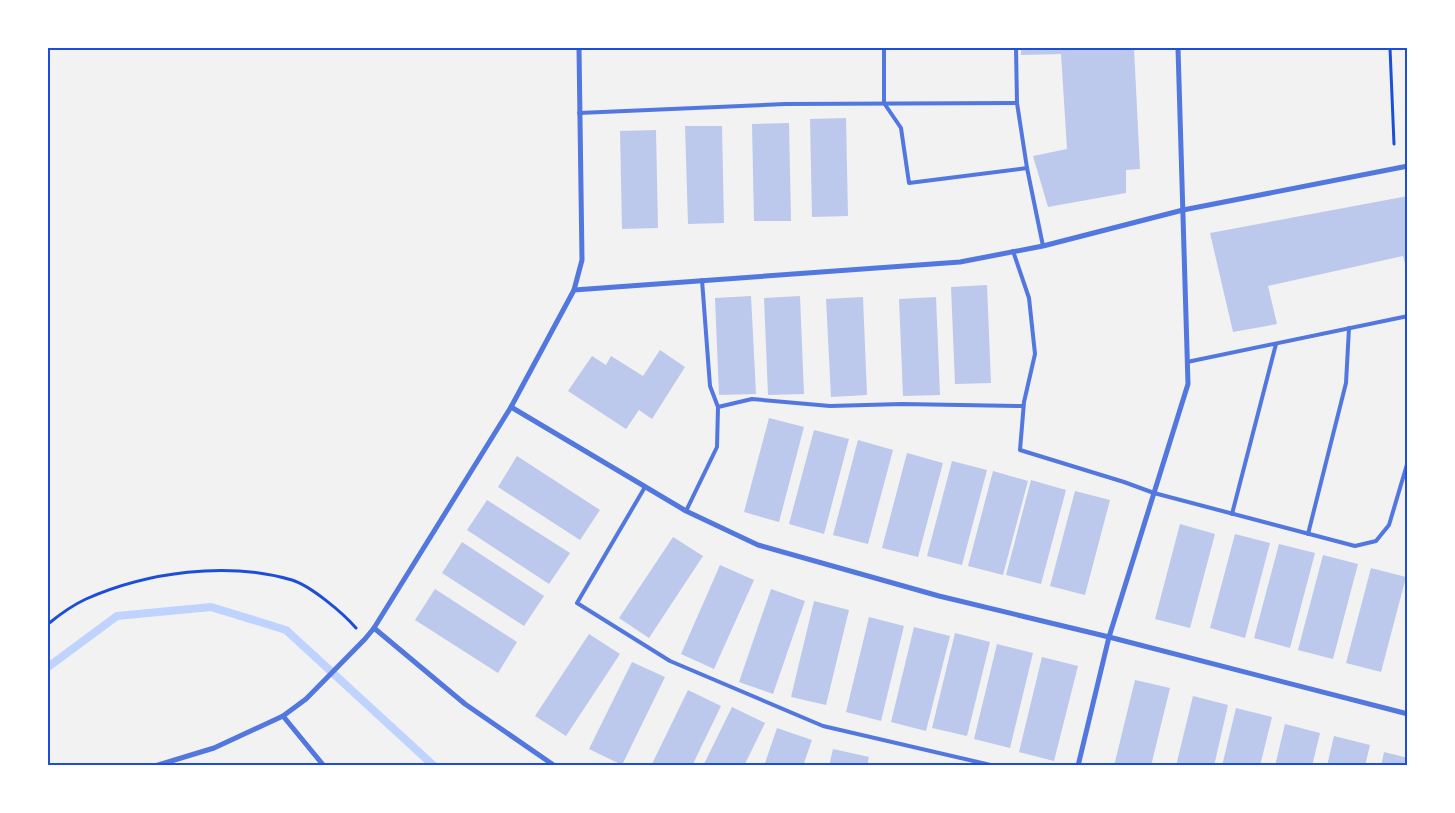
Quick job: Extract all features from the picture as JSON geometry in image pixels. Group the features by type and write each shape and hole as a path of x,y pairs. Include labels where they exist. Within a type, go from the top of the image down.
{"street":[{"path":"154,766 214,748 283,716 306,699 374,628 511,407 574,290 582,260 579,48"},
{"path":"1078,766 1109,637 1188,384 1178,48"},
{"path":"574,290 960,262 1043,246 1183,210 1408,166"},
{"path":"511,407 686,511 758,545 939,596 1109,637 1408,714"},
{"path":"374,628 465,704 555,766"},
{"path":"283,716 324,766"}],"lane":[{"path":"884,48 884,103 901,128 909,182 1027,168"},
{"path":"1016,48 1017,103 1027,168 1043,246"},
{"path":"579,113 689,107 884,103 1017,103"},
{"path":"1013,251 1028,298 1036,354 1023,406 1020,450 1154,493 1355,546 1376,541 1390,524 1408,461"},
{"path":"686,511 717,447 718,407 710,386 702,280"},
{"path":"1187,362 1408,316"},
{"path":"1308,534 1346,383 1348,328"},
{"path":"1232,514 1276,344"},
{"path":"718,407 752,399 830,406 902,404 1023,406"},
{"path":"645,487 577,603 670,662 823,726 995,766"}],"path":[{"path":"1390,48 1394,144"},
{"path":"48,624 85,600 128,584 177,574 238,570 294,581 336,607 365,639"}],"building":[{"path":"660,48 660,50 622,49"},
{"path":"1021,48 1134,48 1140,169 1126,170 1126,193 1048,207 1033,156 1067,149 1061,54 1021,55"},
{"path":"846,118 848,216 812,217 810,119"},
{"path":"789,123 791,221 754,221 752,124"},
{"path":"685,126 722,126 724,223 688,224"},
{"path":"656,130 658,228 622,229 620,131"},
{"path":"1408,196 1408,275 1403,256 1268,286 1277,324 1233,332 1210,233"},
{"path":"987,285 991,383 955,384 951,287"},
{"path":"751,296 756,394 719,395 715,298"},
{"path":"800,296 804,394 768,395 764,298"},
{"path":"863,297 867,395 831,397 826,299"},
{"path":"936,297 940,395 903,396 899,299"},
{"path":"660,350 685,367 652,419 639,410 626,429 568,391 592,356 606,365 611,356 643,376"},
{"path":"769,418 804,427 779,522 744,512"},
{"path":"814,430 849,439 824,534 789,524"},
{"path":"858,440 893,450 868,544 833,535"},
{"path":"907,453 943,463 918,557 882,548"},
{"path":"517,456 600,510 580,540 498,487"},
{"path":"952,461 987,470 962,565 927,556"},
{"path":"993,471 1028,481 1003,575 968,566"},
{"path":"1031,480 1066,490 1041,584 1006,575"},
{"path":"1075,491 1110,500 1085,595 1050,586"},
{"path":"487,500 570,553 549,584 467,530"},
{"path":"1180,524 1215,534 1190,628 1155,619"},
{"path":"1235,534 1270,543 1245,638 1210,628"},
{"path":"673,537 703,556 649,638 619,618"},
{"path":"462,542 544,596 524,626 442,573"},
{"path":"1279,544 1315,553 1290,648 1254,638"},
{"path":"1323,555 1358,564 1333,659 1298,650"},
{"path":"720,565 754,580 714,669 681,654"},
{"path":"1371,568 1406,577 1381,672 1346,663"},
{"path":"435,589 517,642 498,673 415,620"},
{"path":"771,589 805,601 773,694 739,682"},
{"path":"814,601 849,610 826,705 791,697"},
{"path":"869,617 904,626 881,721 846,712"},
{"path":"914,627 950,636 926,731 891,722"},
{"path":"955,633 990,642 967,736 932,728"},
{"path":"589,634 620,654 566,736 535,716"},
{"path":"997,644 1033,653 1010,748 974,739"},
{"path":"1042,657 1078,666 1054,761 1019,752"},
{"path":"632,662 665,677 622,765 589,749"},
{"path":"1135,680 1170,688 1151,766 1114,766"},
{"path":"688,690 721,706 692,766 651,766"},
{"path":"1193,696 1228,705 1214,766 1176,766"},
{"path":"732,707 765,723 744,766 703,766"},
{"path":"1236,708 1272,717 1260,766 1222,766"},
{"path":"1285,724 1320,733 1312,766 1275,766"},
{"path":"777,728 812,740 803,766 764,766"},
{"path":"1334,736 1370,745 1365,766 1327,766"},
{"path":"833,749 869,757 867,766 829,766"},
{"path":"1384,752 1408,758 1408,766 1381,766"}],"waterway":[{"path":"48,667 117,616 211,607 286,630 434,766"}]}
